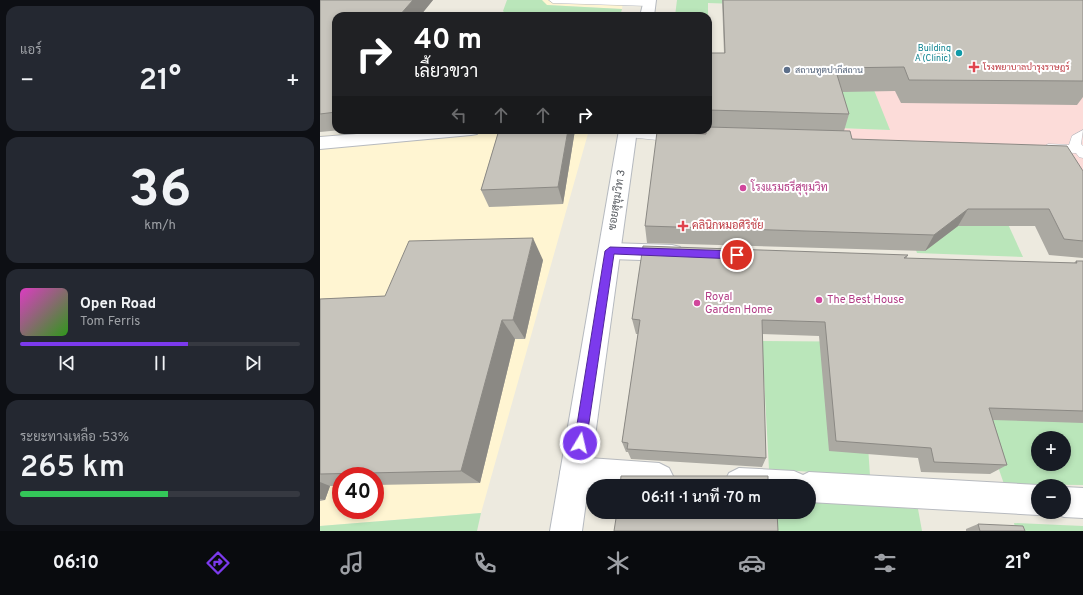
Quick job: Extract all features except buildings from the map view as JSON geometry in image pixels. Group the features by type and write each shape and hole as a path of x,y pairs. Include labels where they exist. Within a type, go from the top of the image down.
{"street":[{"path":"320,143 425,134"},
{"name":"ซอยสุขุมวิท 3","path":"566,531 628,134"},
{"path":"610,251 690,253"},
{"path":"575,472 672,479"},
{"path":"816,487 1031,500"},
{"path":"1071,502 1083,503"}],"lane":[{"path":"554,0 649,6"},
{"path":"647,134 693,139"},
{"path":"1032,148 1080,151 1076,139 1083,134"}],"shaded area":[{"path":"540,0 623,0 622,9 547,5"},
{"name":"โรงพยาบาลบำรุงราษฎร์","path":"842,10 1083,11 1083,207 656,148 658,134 712,134 712,123 889,130"},
{"path":"341,134 588,134 481,513 320,526 320,136"}],"green space":[{"path":"507,0 542,0 547,5 622,9 621,12 503,11"},
{"name":"สถานทูตปากีสถาน","path":"677,0 838,0 890,130 712,123 712,118 797,6 708,3 708,12 676,12"},
{"path":"906,220 1007,222 1023,257 917,253"},
{"path":"762,341 895,342 864,386 870,476 769,469"},
{"path":"979,412 1083,415 1083,485 1071,485 1071,479 1031,479 1031,484 1004,484"},
{"path":"816,502 918,509 922,531 773,531 772,519 816,519"},
{"path":"481,513 477,531 320,531 320,526"},
{"path":"1014,523 1083,526 1083,531 1016,531"}],"place":[{"name":"Building A (Clinic)","path":"959,53"},
{"name":"โรงพยาบาลบำรุงราษฎร์","path":"974,67"},
{"name":"สถานทูตปากีสถาน","path":"787,70"},
{"name":"โรงแรมธรีสุขุมวิท","path":"743,188"},
{"name":"คลินิกหมอศิริชัย","path":"683,226"},
{"name":"The Best House","path":"819,300"},
{"name":"Royal Garden Home","path":"697,303"}],"route":[{"path":"580,443 610,251 737,255"}]}
